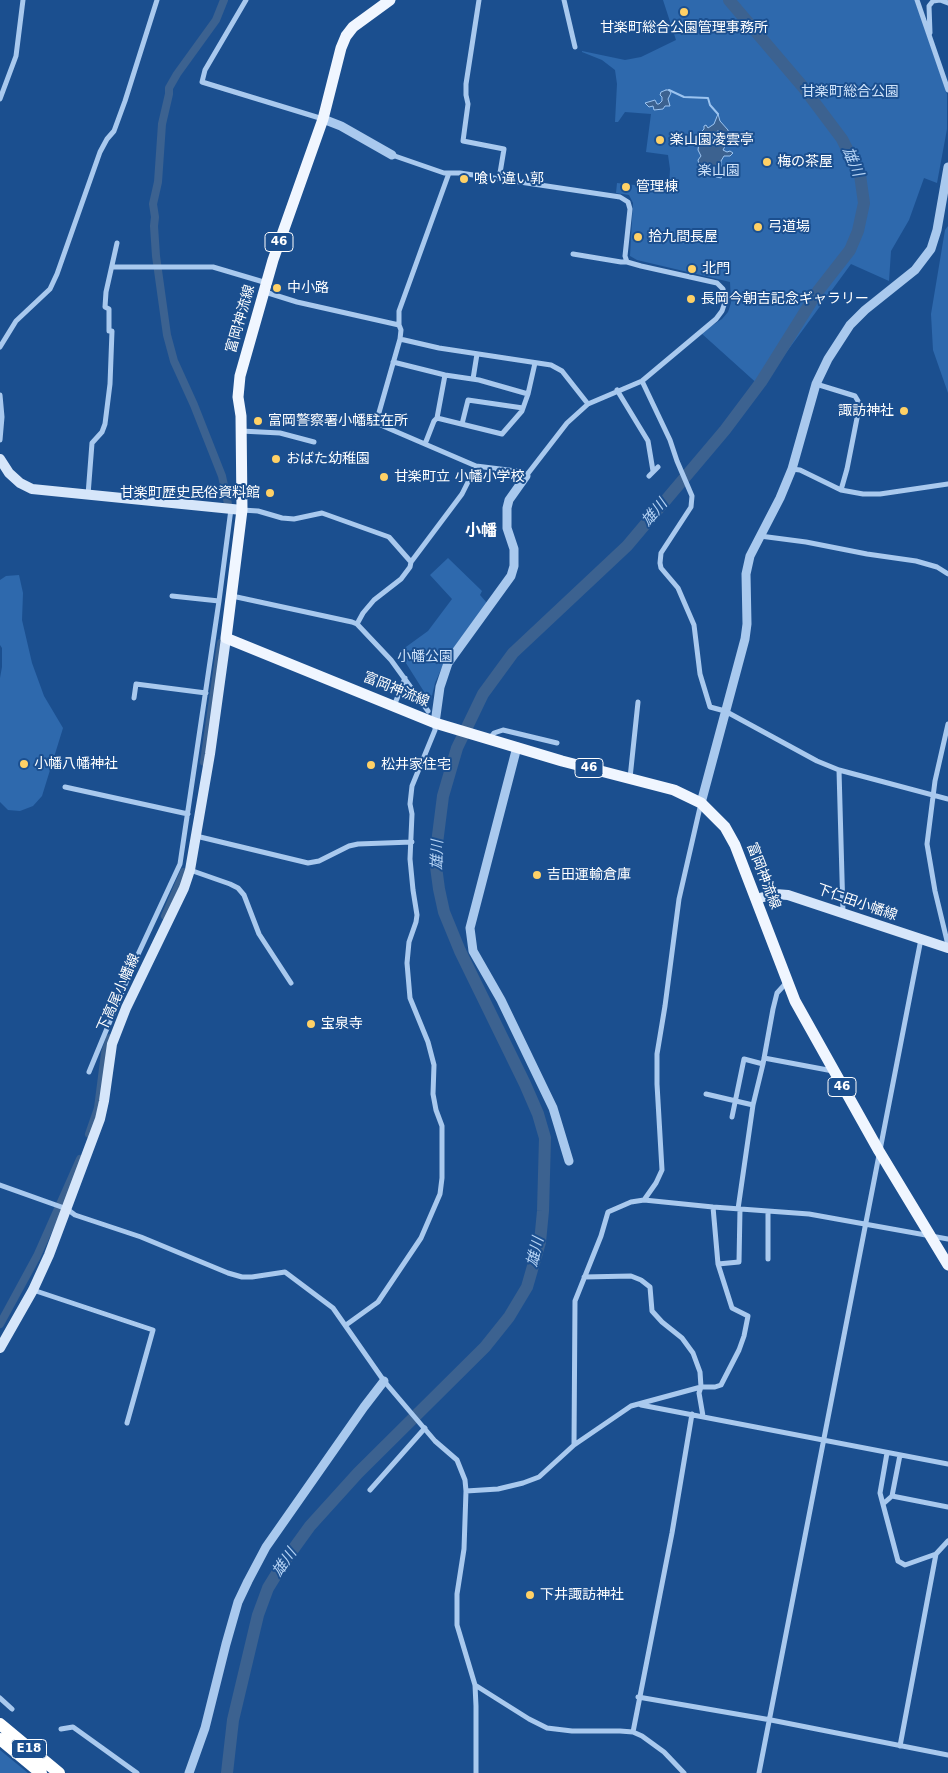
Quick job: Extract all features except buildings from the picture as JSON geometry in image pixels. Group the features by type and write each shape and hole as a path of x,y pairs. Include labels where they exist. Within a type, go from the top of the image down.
{"highway":[{"name":"E18","path":"0,1724 59,1773"},
{"name":"E18","path":"0,1739 41,1773"}],"main road":[{"name":"富岡神流線","path":"390,0 353,27 346,36 341,48 323,119 273,260 240,376 238,397 240,431 236,510 231,596 226,638 439,724 674,790 701,803 719,820 742,859 795,1001 879,1152 948,1265"},
{"path":"0,459 9,473 20,483 32,489 236,510"},
{"name":"下高尾小幡線","path":"0,1348 33,1290 67,1209 102,1110 112,1044 145,968 184,888 190,870 226,638"},
{"name":"下仁田小幡線","path":"756,899 775,894 788,895 921,939 948,946"}],"street":[{"path":"0,99 16,56 23,0"},
{"path":"0,347 16,321 50,289 100,152 119,118 157,0"},
{"path":"246,0 205,70 202,82 323,119 341,126 392,154 444,173 499,179 625,199 630,209 625,256 627,262"},
{"path":"479,0 466,84 468,104 463,142 504,149 499,179"},
{"path":"564,0 575,47"},
{"path":"917,0 948,90"},
{"path":"930,39 929,6 933,1 940,0 948,3"},
{"path":"644,1200 656,1183 662,1170 656,1084 657,1054 679,899 701,803 744,639 747,624 746,574 750,556 780,498 792,469 816,384 828,359 850,325 865,310 915,270 931,249 937,230 948,167"},
{"path":"448,173 399,311 400,338 376,423 476,466 516,471 526,476"},
{"path":"88,496 92,443 102,432 105,424 110,384 111,331 109,309 105,307 106,292 117,243"},
{"path":"346,1325 378,1302 421,1238 440,1194 442,1178 442,1126 432,1094 434,1065 428,1042 410,998 408,972 409,942 417,915 410,859 412,814 410,804 412,786 439,724 440,687 448,663 511,576 514,566 514,549 508,528 507,508 509,500 526,476 567,423 588,404 617,390 642,381 716,319 723,307 725,294 721,285 717,283 627,262 573,254"},
{"path":"113,266 213,268 297,302 399,325"},
{"path":"400,338 439,348 547,364 558,369 588,404"},
{"path":"473,379 477,354"},
{"path":"393,362 445,375 473,379 528,394"},
{"path":"437,418 502,434 523,408 535,363"},
{"path":"425,444 437,418 445,375"},
{"path":"642,381 670,440 692,496 691,508 661,553 660,564 665,574 678,588 694,625 700,674 710,707 725,711 817,761 839,770 948,799"},
{"path":"816,384 855,396 858,401 859,408 841,490"},
{"path":"617,390 648,441 651,473 658,467"},
{"path":"0,395 2,417 0,440"},
{"path":"462,424 468,400 523,408"},
{"path":"240,431 280,433 314,442"},
{"path":"357,624 374,600 401,579 410,567 411,562 462,494 476,466"},
{"path":"792,469 800,470 841,490 863,494 880,494 948,484"},
{"path":"90,1072 134,963 180,864 219,601 236,510 258,511 282,518 294,519 322,514 389,537 411,562"},
{"path":"760,536 916,561 937,567 948,574"},
{"path":"172,596 219,601"},
{"path":"231,596 357,624 391,660 428,711"},
{"path":"394,706 405,678"},
{"path":"134,698 136,684 206,693"},
{"path":"630,778 638,702"},
{"path":"948,724 932,796 927,844 928,858 948,946"},
{"path":"490,739 494,733 503,730 557,743"},
{"path":"517,747 470,928 472,944 473,951 501,1000 553,1108 569,1161"},
{"path":"839,770 843,913"},
{"path":"65,787 188,814"},
{"path":"196,836 308,863 358,844 412,842"},
{"path":"190,870 238,888 244,895 259,934 291,983"},
{"path":"759,1773 921,939"},
{"path":"134,963 145,968"},
{"path":"718,1264 739,1262 739,1209 753,1105 764,1061 777,993 787,982"},
{"path":"732,1116 744,1059 833,1071"},
{"path":"706,1094 753,1105"},
{"path":"0,1185 67,1209 76,1215 148,1239 228,1273 242,1277 252,1277 285,1272 333,1308 384,1381 435,1441 457,1460 465,1480 466,1491 464,1549 457,1594 457,1625 474,1685 476,1706 476,1773"},
{"path":"574,1445 575,1301 601,1236 608,1212 631,1202 644,1200 809,1214 930,1234 948,1239"},
{"path":"641,1405 656,1398 701,1387 721,1385 739,1350 748,1316 732,1308 718,1264 713,1207"},
{"path":"768,1211 768,1259"},
{"path":"584,1277 631,1276 641,1280 650,1287 652,1311 682,1338 693,1352 700,1372 701,1387 699,1393 703,1416"},
{"path":"33,1290 153,1330 127,1423"},
{"path":"190,1773 205,1728 236,1610 248,1581 266,1547 384,1381"},
{"path":"466,1491 498,1489 539,1477 574,1445 631,1406 641,1405 948,1464"},
{"path":"633,1732 638,1696 672,1533 692,1414"},
{"path":"370,1490 425,1427"},
{"path":"887,1453 880,1493 898,1561 905,1565 936,1554 948,1541"},
{"path":"883,1504 892,1496 900,1455"},
{"path":"892,1496 948,1507"},
{"path":"900,1746 936,1554"},
{"path":"474,1685 547,1728 572,1731 633,1732 653,1742 684,1773"},
{"path":"638,1696 948,1755"},
{"path":"0,1698 12,1709"},
{"path":"61,1729 73,1728 137,1773"}],"green space":[{"name":"甘楽町総合公園","path":"663,0 915,0 947,94 947,129 937,183 924,178 909,220 891,251 889,281 851,264 761,387 701,333 722,319 728,312 731,303 730,282 637,260 630,256 633,203 629,195 616,193 617,183 669,189 670,169 668,155 646,152 651,114 625,112 618,122 615,122 617,84 615,70 602,60 582,51 625,60 641,57 676,40"},
{"path":"948,226 948,393 933,350 931,314 945,230"},
{"name":"小幡公園","path":"448,558 482,591 480,595 487,603 446,658 435,683 431,700 399,652 428,631 452,599 430,575"},
{"name":"小幡八幡神社","path":"19,575 23,593 22,620 32,663 44,696 63,728 42,796 33,806 20,811 8,810 0,802 0,678 2,648 0,645 0,580 6,576"},
{"path":"0,1750 28,1773 0,1773"}],"shaded area":[{"path":"669,90 671,93 668,99 670,106 654,110 653,106 649,107 645,103 655,100 659,104 662,101 661,92"},
{"path":"718,114 720,121 728,130 729,139 723,150 733,153 730,156 724,156 721,161 721,166 726,168 726,171 721,178 700,169 698,160 701,156 698,150 700,133 704,126 706,125 708,128 714,124","holes":["718,131 723,134 725,139 716,145 711,141 714,134"]}],"waterway":[{"path":"224,0 216,20 169,88 162,124 158,182 153,204 156,256 167,335 174,361 194,405 222,476 228,504"},
{"name":"雄川","path":"227,1773 233,1720 258,1615 268,1588 310,1526 358,1473 485,1347 509,1317 527,1287 540,1242 543,1211 545,1138 538,1114 525,1084 460,951 444,912 439,889 435,859 443,796 457,748 483,694 513,653 627,546 725,430 761,382 818,291 850,250 858,231 864,203 860,175 842,139 803,87 729,0"},
{"path":"669,90 684,97 708,98 710,105 718,114"},
{"path":"204,762 221,643"},
{"path":"165,916 184,872"},
{"path":"89,1134 98,1108 105,1053 110,1038"},
{"path":"0,1324 37,1256 80,1159"}],"place":[{"name":"甘楽町総合公園管理事務所","path":"684,12"},
{"name":"楽山園凌雲亭","path":"660,140"},
{"name":"梅の茶屋","path":"767,162"},
{"name":"喰い違い郭","path":"464,179"},
{"name":"管理棟","path":"626,187"},
{"name":"弓道場","path":"758,227"},
{"name":"拾九間長屋","path":"638,237"},
{"name":"北門","path":"692,269"},
{"name":"中小路","path":"277,288"},
{"name":"長岡今朝吉記念ギャラリー","path":"691,299"},
{"name":"諏訪神社","path":"904,411"},
{"name":"富岡警察署小幡駐在所","path":"258,421"},
{"name":"おばた幼稚園","path":"276,459"},
{"name":"甘楽町立 小幡小学校","path":"384,477"},
{"name":"甘楽町歴史民俗資料館","path":"270,493"},
{"name":"小幡八幡神社","path":"24,764"},
{"name":"松井家住宅","path":"371,765"},
{"name":"吉田運輸倉庫","path":"537,875"},
{"name":"宝泉寺","path":"311,1024"},
{"name":"下井諏訪神社","path":"530,1595"}],"district":[{"name":"小幡","path":"481,532"}],"park label":[{"name":"楽山園","path":"719,171"}]}
